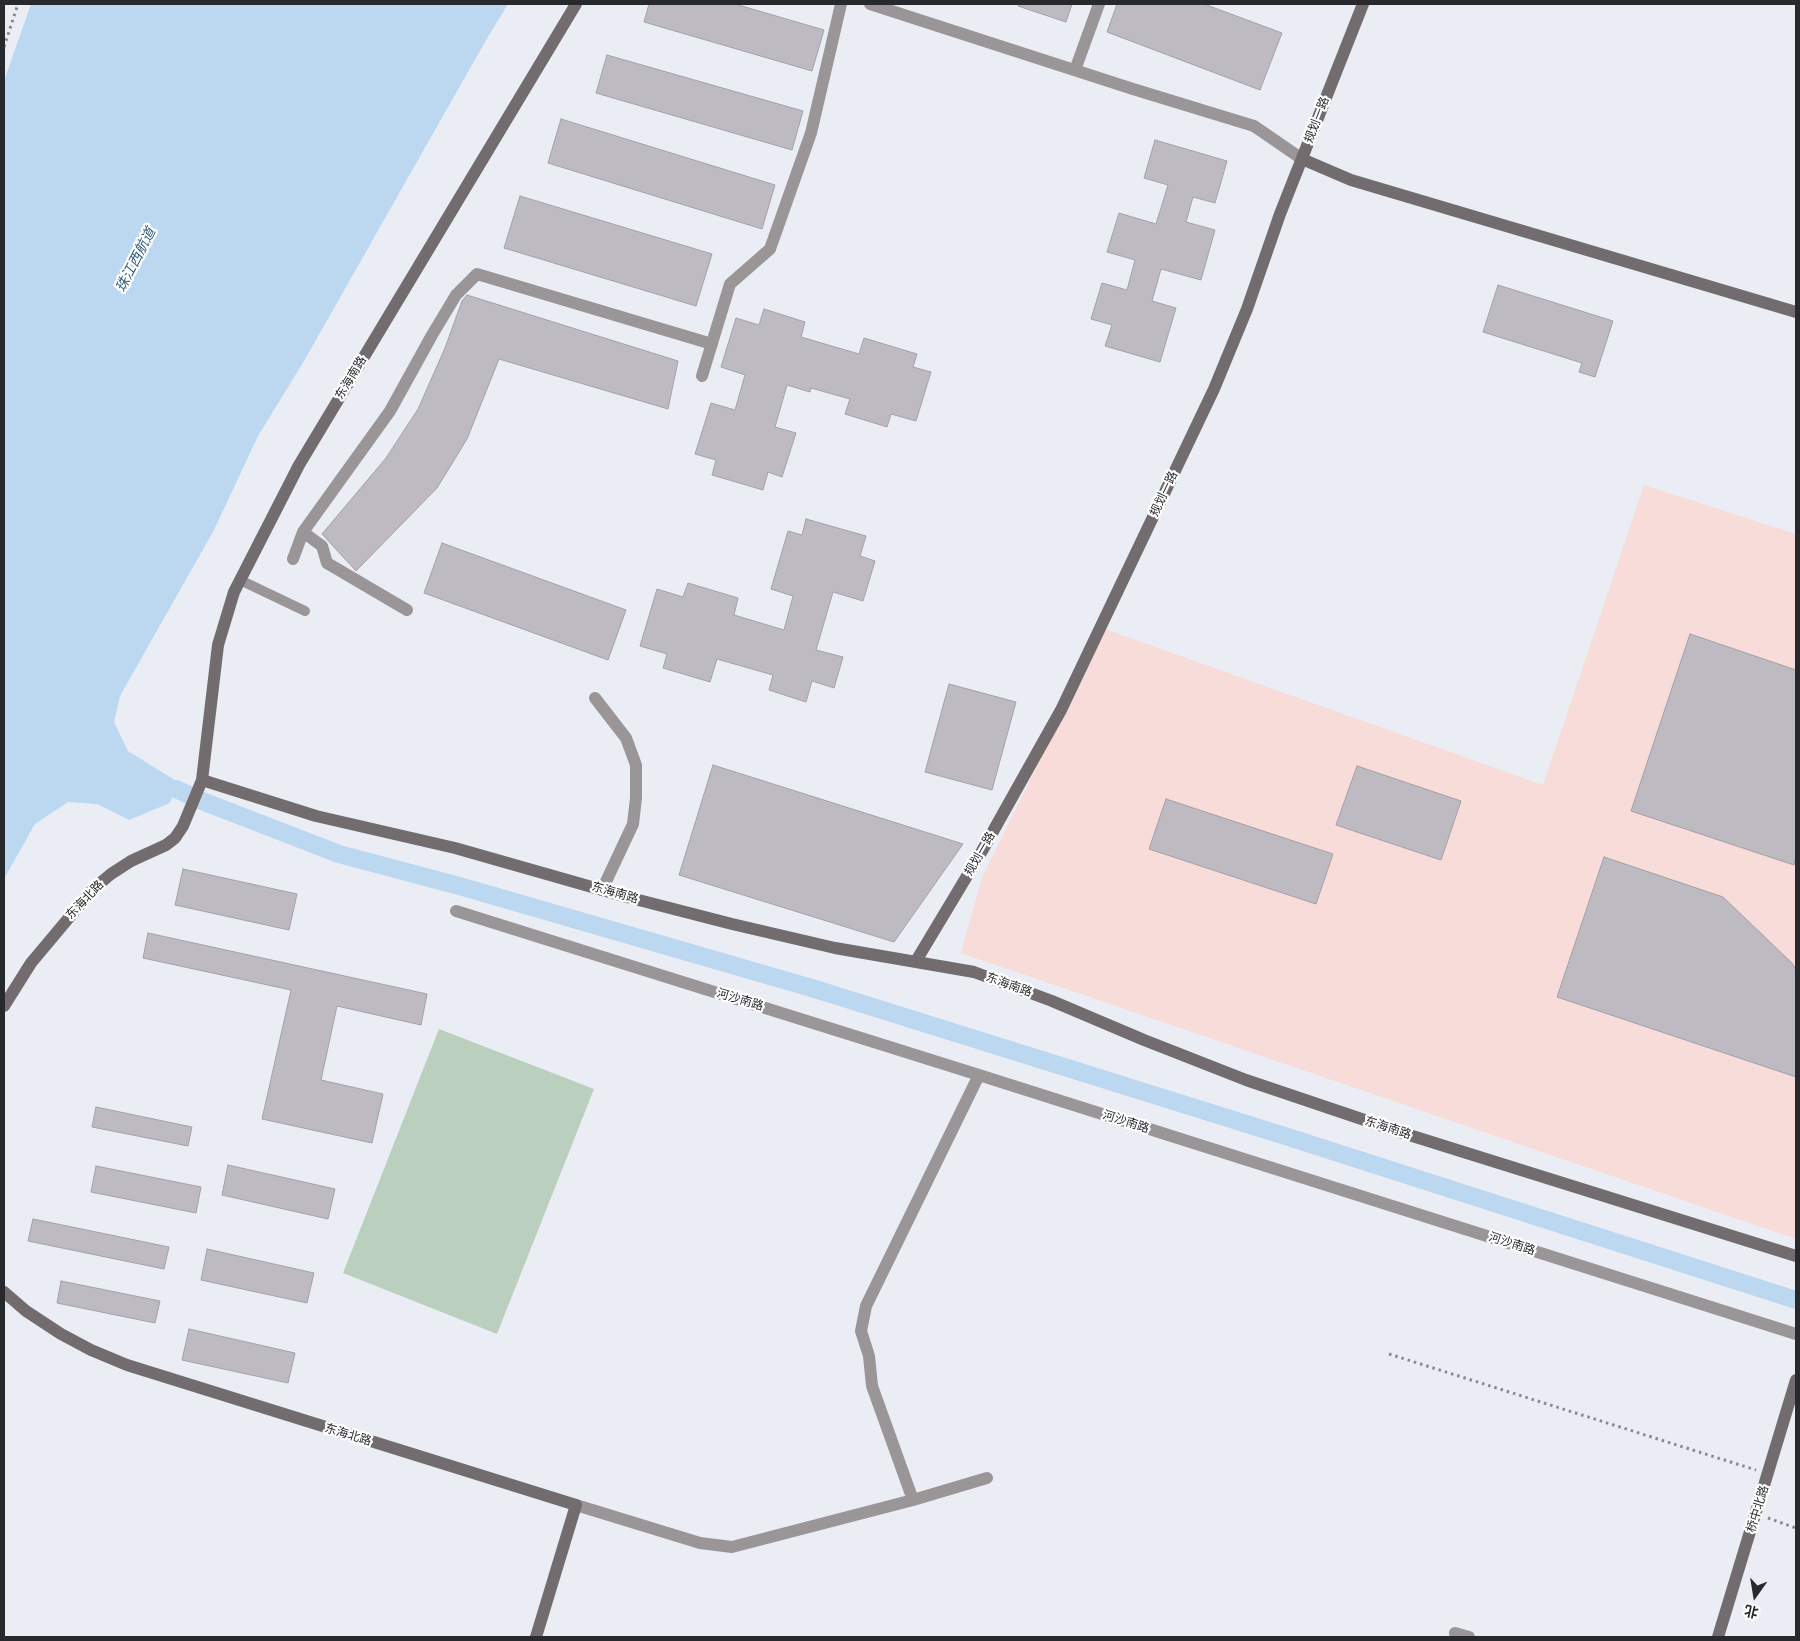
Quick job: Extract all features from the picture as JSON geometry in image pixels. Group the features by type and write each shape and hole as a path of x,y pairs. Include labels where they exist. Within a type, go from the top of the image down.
{"street":[{"name":"东海南路","path":"187,819 202,780 218,645 234,592 300,465 576,4"},
{"path":"702,376 730,284 770,249 811,133 841,4"},
{"path":"870,4 1254,126 1302,159 1351,180 1796,312"},
{"path":"1075,70 1099,4"},
{"name":"规划一路","path":"916,962 982,851 1061,710 1214,389 1247,309 1280,214 1363,4"},
{"path":"293,559 303,532 390,411 456,294 477,274 712,344"},
{"path":"303,532 322,546 327,563 407,610"},
{"path":"595,698 626,738 636,764 636,798 632,824 602,890"},
{"name":"东海南路","path":"202,780 316,816 421,840 669,909 844,950 974,972 1012,985 1246,1080 1406,1134 1796,1256"},
{"name":"东海北路","path":"4,1006 30,963 93,889 131,861 166,845 179,833 187,819"},
{"name":"河沙南路","path":"456,911 1796,1334"},
{"path":"913,1500 872,1386 868,1356 861,1331 866,1306 978,1075"},
{"name":"东海北路","path":"4,1292 61,1334 91,1350 127,1365 576,1505"},
{"name":"桥中北路","path":"1718,1637 1796,1380"},
{"path":"536,1637 576,1505 700,1543 732,1547 913,1500 987,1478"},
{"path":"1455,1633 1469,1637"}],"lane":[{"path":"240,580 305,611"}],"path":[{"path":"4,47 18,4"},
{"path":"1389,1354 1768,1474"},
{"path":"1756,1514 1796,1528"}],"shaded area":[{"path":"1644,485 1796,534 1796,1239 961,953 982,877 1105,629 1543,785"}],"green space":[{"path":"439,1029 594,1089 497,1334 343,1273"}],"water":[{"name":"珠江西航道","path":"31,4 508,4 304,361 258,436 214,530 120,696 114,722 128,751 178,782 170,803 129,820 97,804 68,802 35,824 4,879 4,81"}],"building":[{"path":"649,4 735,4 824,30 812,71 644,22"},
{"path":"1018,4 1072,4 1066,22 1018,6"},
{"path":"1117,4 1204,4 1282,33 1260,90 1107,32"},
{"path":"607,55 803,111 792,150 596,93"},
{"path":"561,119 775,185 762,229 548,163"},
{"path":"1155,140 1227,161 1215,203 1193,197 1186,222 1215,230 1201,280 1161,269 1152,301 1176,308 1160,362 1105,346 1112,325 1091,319 1102,283 1127,290 1135,260 1107,252 1119,213 1156,224 1168,185 1144,178"},
{"path":"520,196 712,254 696,306 504,248"},
{"path":"1498,285 1613,321 1595,377 1579,372 1582,363 1483,332"},
{"path":"467,295 678,361 668,409 499,359 467,439 437,488 356,571 322,534 386,458 418,409 445,348 462,301"},
{"path":"764,309 805,322 801,337 859,354 864,338 917,354 913,367 931,372 916,421 891,414 887,427 845,414 850,399 811,388 810,392 787,385 775,427 796,433 782,477 768,472 763,490 712,475 716,460 695,454 711,403 735,410 745,375 721,367 736,318 759,325"},
{"path":"806,519 866,536 860,556 875,561 863,601 833,592 816,650 843,657 834,688 812,681 806,702 769,690 773,675 717,659 710,682 663,668 667,654 640,646 657,589 683,597 688,583 738,598 734,615 784,630 793,596 771,589 788,531 802,535"},
{"path":"442,543 626,610 608,660 424,593"},
{"path":"1690,634 1796,670 1796,856 1794,865 1631,811"},
{"path":"949,684 1016,702 992,790 925,772"},
{"path":"713,765 963,844 894,942 679,875"},
{"path":"1357,766 1461,801 1441,860 1336,825"},
{"path":"1166,799 1333,854 1316,904 1149,849"},
{"path":"1604,857 1723,897 1792,963 1796,970 1796,1077 1557,997"},
{"path":"183,869 297,894 289,930 175,905"},
{"path":"148,933 427,994 421,1025 337,1006 321,1080 383,1094 372,1143 262,1119 291,990 143,958"},
{"path":"96,1107 192,1127 188,1146 92,1127"},
{"path":"228,1165 335,1189 328,1219 222,1195"},
{"path":"96,1166 201,1187 196,1213 91,1192"},
{"path":"33,1219 169,1247 164,1269 28,1241"},
{"path":"207,1249 314,1273 307,1303 201,1280"},
{"path":"61,1281 160,1301 155,1323 57,1303"},
{"path":"189,1329 295,1353 288,1383 182,1360"}],"waterway":[{"path":"176,789 202,801 339,854 463,887 815,989 1285,1136 1796,1300"}]}
